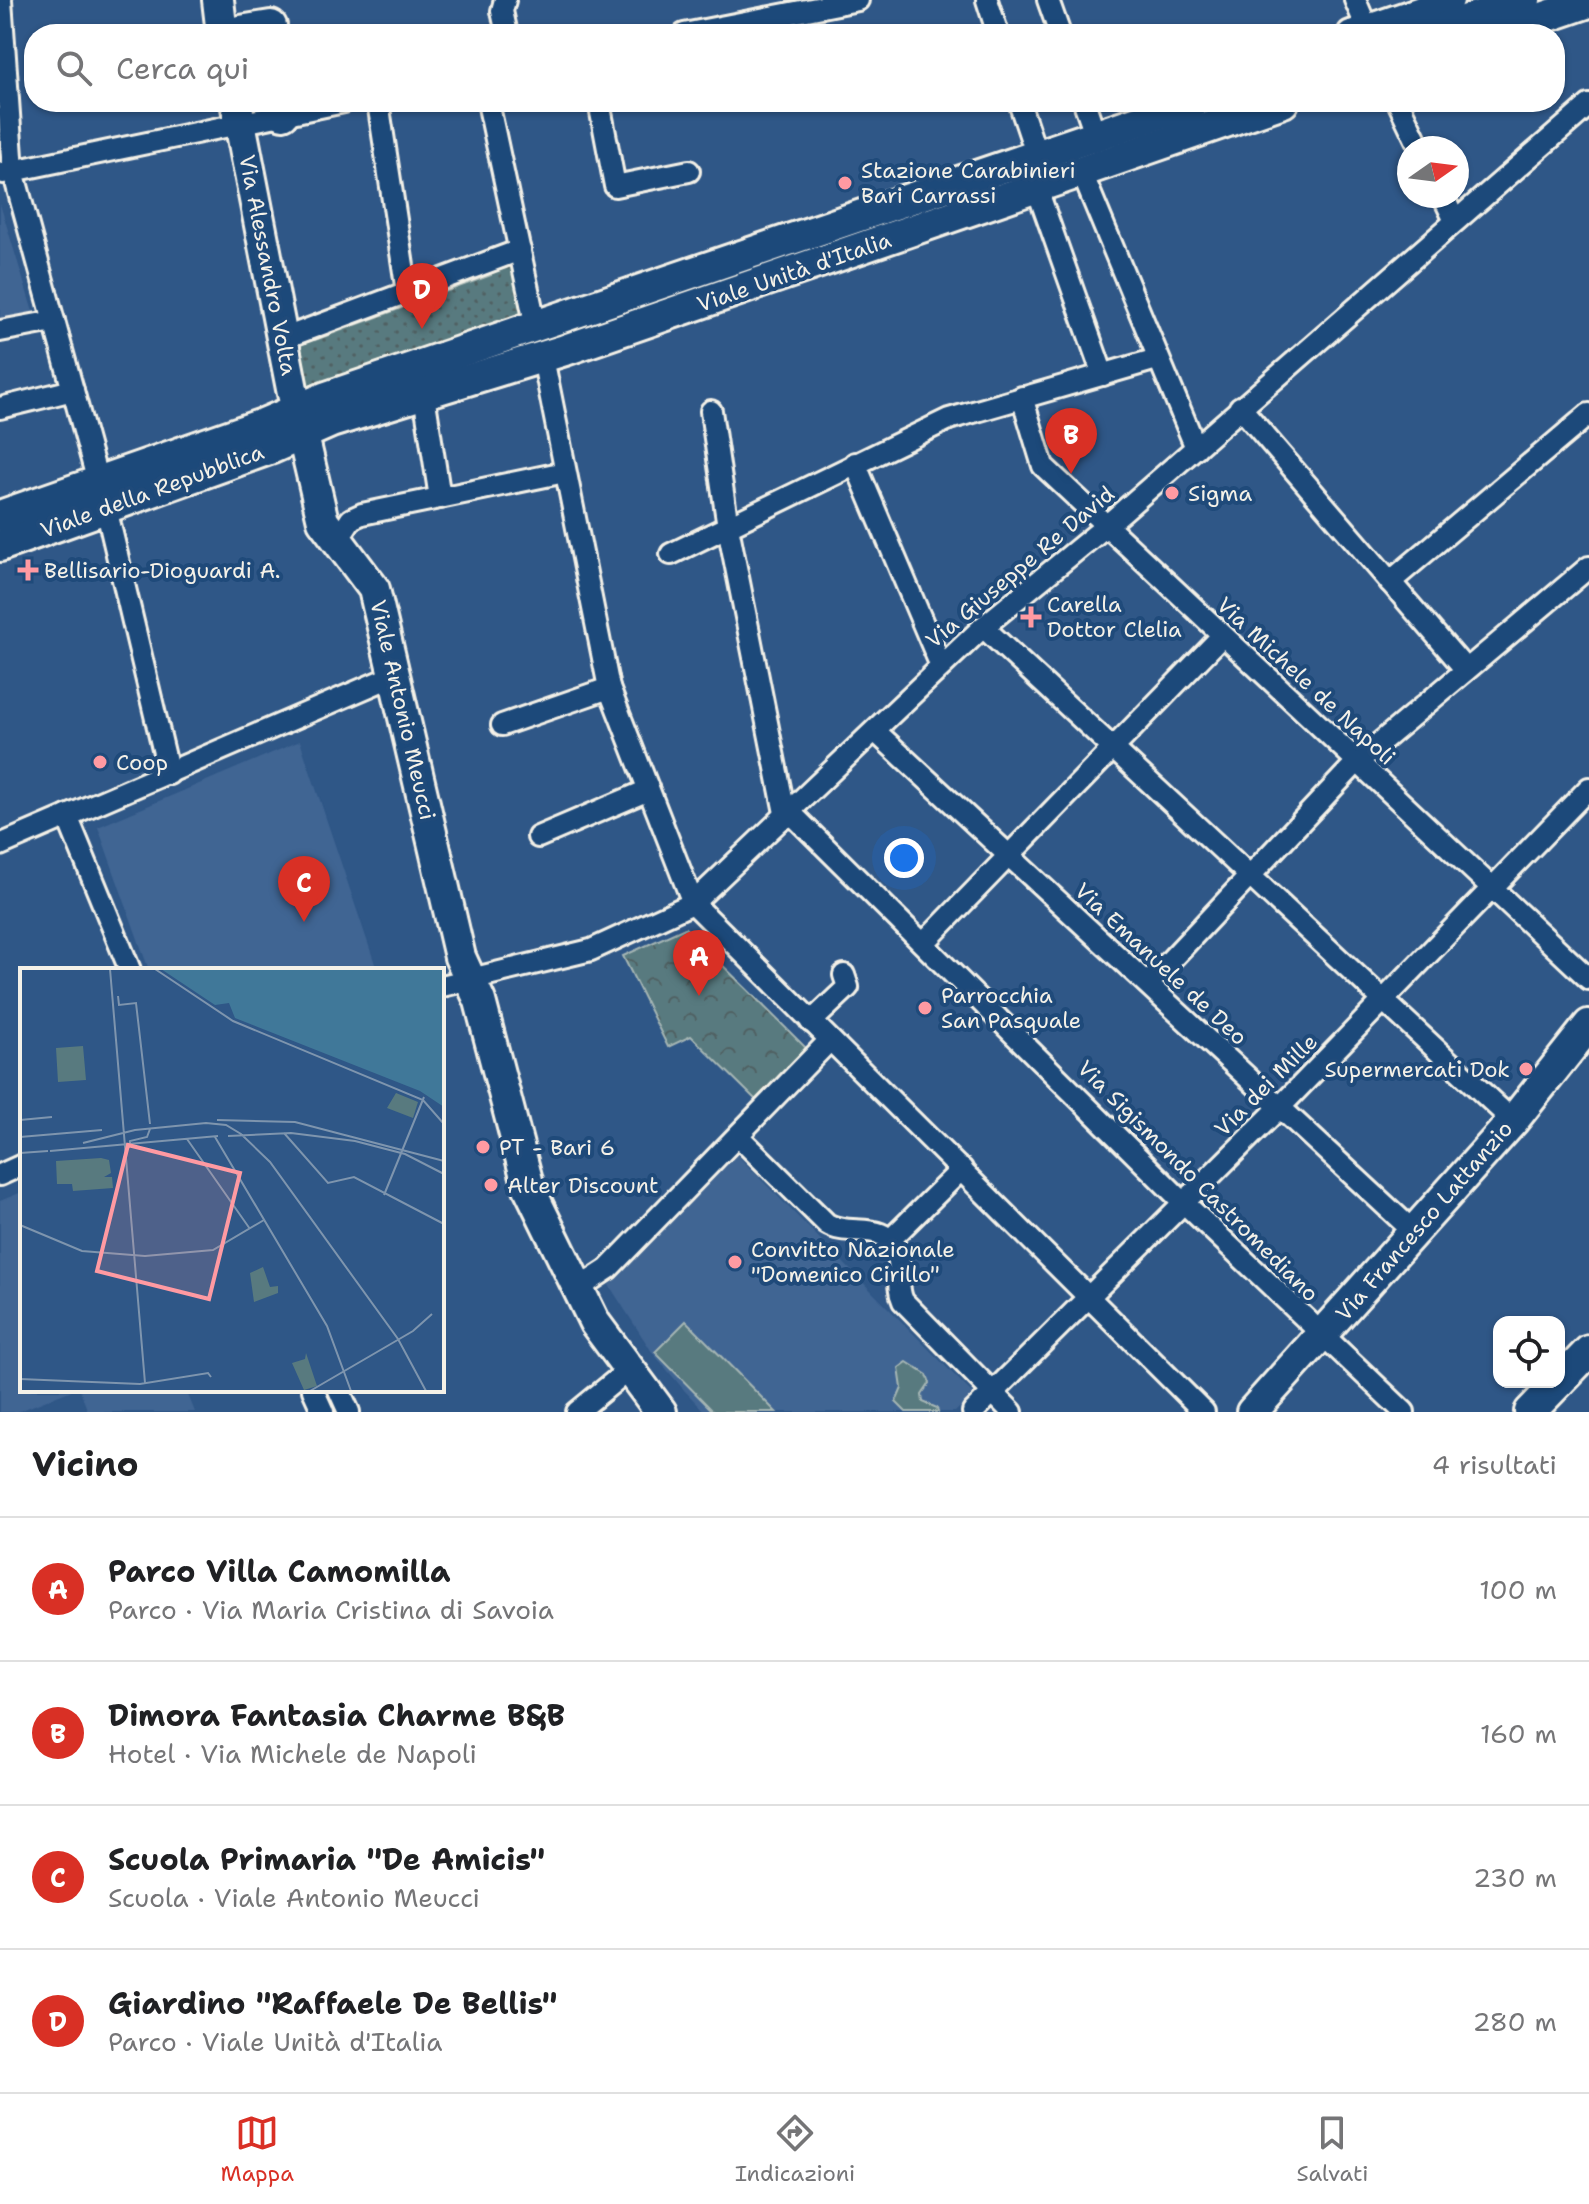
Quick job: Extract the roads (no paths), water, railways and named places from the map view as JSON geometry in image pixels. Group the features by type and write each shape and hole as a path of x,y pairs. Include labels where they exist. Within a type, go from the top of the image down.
{"main road":[{"path":"218,0 221,24"},
{"path":"1456,24 1525,0"},
{"path":"1525,24 1586,3"},
{"name":"Via Alessandro Volta","path":"238,112 300,421"},
{"name":"Viale Unità d'Italia","path":"300,421 536,327 1165,112"},
{"name":"Viale Unità d'Italia","path":"300,421 331,422 543,358 1255,112"},
{"path":"907,199 916,212 917,230"},
{"path":"675,278 675,295 685,309"},
{"name":"Viale della Repubblica","path":"0,546 102,495 300,421"},
{"name":"Viale Antonio Meucci","path":"300,421 323,521 374,589 395,675 455,983 480,1001 529,1188 576,1290 627,1371 661,1412"},
{"name":"Viale della Repubblica","path":"0,516 102,495"},
{"name":"Via Francesco Lattanzio","path":"1252,1412 1513,1121 1589,1025"},
{"path":"1565,1376 1589,1351"},
{"path":"1530,1412 1553,1388"}],"street":[{"path":"1,0 7,173 54,321 102,495 169,774"},
{"path":"505,0 502,11 505,24"},
{"path":"735,24 858,0"},
{"path":"987,0 995,24"},
{"path":"1048,0 1056,24"},
{"path":"1355,0 1358,24"},
{"path":"1380,24 1450,0"},
{"name":"Via Giuseppe Re David","path":"455,983 591,950 693,903 983,627 1106,526 1589,105"},
{"path":"7,173 238,112"},
{"path":"380,112 407,292"},
{"path":"490,112 536,327"},
{"path":"601,112 615,186 689,171"},
{"path":"1022,112 1037,156"},
{"path":"1088,112 1096,136"},
{"path":"1403,112 1414,136"},
{"path":"1082,173 1196,448"},
{"path":"1037,189 1103,375"},
{"path":"1449,208 1455,221"},
{"path":"282,339 520,250"},
{"path":"0,331 54,321"},
{"path":"543,358 609,688 646,791 693,903 1204,1412"},
{"path":"671,554 949,419 1157,359"},
{"path":"0,408 73,390"},
{"path":"424,395 440,498"},
{"name":"Via Michele de Napoli","path":"1022,397 1043,466 1589,979"},
{"path":"1240,407 1466,670"},
{"path":"711,411 728,527 788,815"},
{"path":"1390,582 1589,414"},
{"path":"855,463 941,666"},
{"path":"345,550 342,533 351,519 565,472"},
{"path":"1148,984 1357,762 1589,567"},
{"path":"983,627 1252,874 1513,1121"},
{"path":"924,943 1222,636"},
{"path":"0,845 395,675"},
{"path":"502,725 609,688"},
{"name":"Via Emanuele de Deo","path":"875,731 1414,1232"},
{"name":"Via dei Mille","path":"973,1412 1280,1107 1589,788"},
{"path":"538,837 646,791"},
{"name":"Via Sigismondo Castromediano","path":"788,815 924,943 1182,1201 1404,1412"},
{"path":"67,816 129,968"},
{"path":"811,1022 848,987 844,975"},
{"path":"576,1290 608,1269 830,1040"},
{"path":"738,1136 827,1224 837,1230 877,1232 890,1240 897,1252 898,1292 903,1301 1012,1412"},
{"path":"0,1175 20,1166"},
{"path":"890,1240 962,1169"},
{"path":"577,1412 627,1371"},
{"path":"314,1392 323,1412"},
{"path":"340,1392 349,1412"}],"place":[{"name":"Stazione Carabinieri Bari Carrassi","path":"845,183"},
{"name":"Giardino \"Raffaele De Bellis\"","path":"422,329"},
{"name":"Dimora Fantasia Charme B&B","path":"1071,474"},
{"name":"Sigma","path":"1172,493"},
{"name":"Bellisario-Dioguardi A.","path":"28,570"},
{"name":"Carella Dottor Clelia","path":"1031,617"},
{"name":"Coop","path":"100,762"},
{"name":"Scuola Primaria \"De Amicis\"","path":"304,922"},
{"name":"Parco Villa Camomilla","path":"699,996"},
{"name":"Parrocchia San Pasquale","path":"925,1008"},
{"name":"Supermercati Dok","path":"1526,1069"},
{"name":"PT - Bari 6","path":"483,1147"},
{"name":"Alter Discount","path":"491,1185"},
{"name":"Convitto Nazionale \"Domenico Cirillo\"","path":"735,1262"}]}
